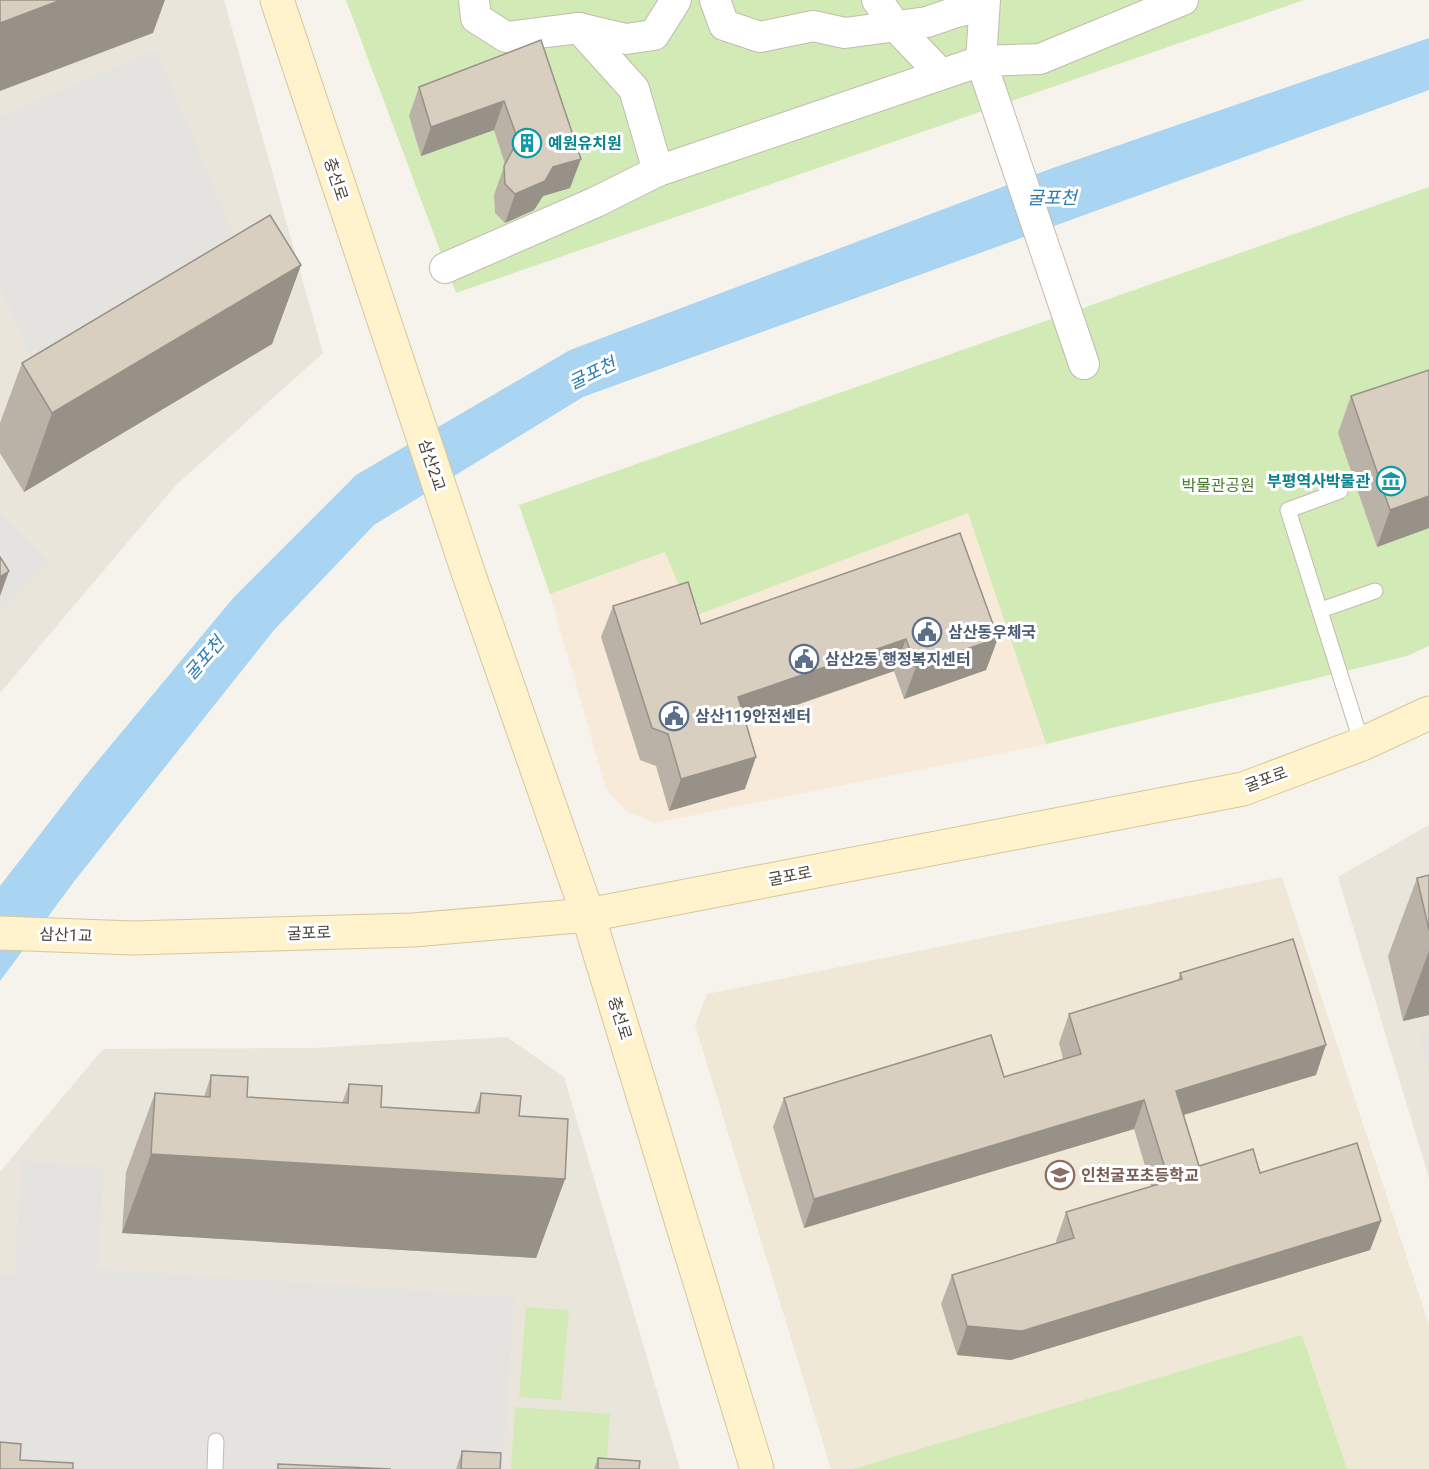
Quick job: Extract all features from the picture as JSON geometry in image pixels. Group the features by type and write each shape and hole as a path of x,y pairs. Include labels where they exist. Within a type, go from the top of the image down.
{"street":[{"name":"충선로","path":"277,0 396,358"},
{"path":"474,0 476,18 506,36 579,28 626,39 654,35 676,0"},
{"path":"715,0 724,25 760,37 813,26 845,33 896,27 927,22 985,3 981,61 1084,364"},
{"path":"877,0 896,27 940,73"},
{"path":"445,268 596,202 658,171 940,73 981,61 1040,59 1183,0"},
{"path":"579,28 634,89 658,171"},
{"name":"삼산2교","path":"396,358 468,572"},
{"name":"충선로","path":"468,572 588,915 757,1469"},
{"name":"굴포로","path":"133,938 412,930 588,915 1244,789 1362,744 1429,712"},
{"name":"삼산1교","path":"0,933 133,938"}],"lane":[{"path":"1340,491 1288,510 1362,744"},
{"path":"1321,610 1376,591"},
{"path":"215,1469 216,1441"}],"shaded area":[{"path":"0,0 224,0 323,353 176,485 0,693"},
{"path":"156,50 248,269 32,360 0,285 0,116"},
{"path":"0,512 49,561 0,613"},
{"path":"968,513 1046,744 655,823 626,811 606,789 550,594 666,552 693,616"},
{"path":"1429,825 1429,1178 1338,877"},
{"name":"인천굴포초등학교","path":"1282,877 1429,1325 1429,1469 831,1469 695,1025 707,994"},
{"path":"1429,1032 1429,1071 1420,1034"},
{"path":"507,1037 564,1077 680,1469 0,1469 0,1172 103,1049 313,1048"},
{"path":"22,1161 104,1167 98,1269 514,1297 503,1469 0,1469 0,1275 14,1276"}],"green space":[{"path":"346,0 1304,0 456,293"},
{"name":"박물관공원","path":"1429,187 1429,646 1407,656 1046,744 968,513 692,617 665,552 550,594 519,505"},
{"path":"526,1307 569,1310 561,1400 519,1397"},
{"path":"1302,1335 1347,1469 853,1469"},
{"path":"515,1407 610,1414 606,1469 511,1469"}],"water":[{"name":"굴포천","path":"1429,38 1429,90 583,397 374,525 274,630 76,879 0,981 0,886 86,775 234,597 356,475 570,350 1050,169"}],"building":[{"path":"0,0 61,0 0,23"},
{"path":"541,40 581,159 553,167 545,181 515,194 505,184 504,166 518,140 504,101 431,127 419,87"},
{"path":"270,215 301,265 52,413 22,363"},
{"path":"1429,370 1429,496 1390,510 1351,396"},
{"path":"960,533 998,638 916,667 906,639 738,697 756,757 681,779 668,734 652,728 613,606 688,582 701,624"},
{"path":"0,557 9,571 0,577"},
{"path":"1429,875 1429,930 1417,878"},
{"path":"1293,939 1326,1045 1176,1091 1199,1166 1253,1149 1260,1173 1357,1143 1381,1221 1022,1331 967,1326 952,1275 1074,1238 1066,1212 1169,1181 1144,1100 814,1199 784,1098 991,1035 1004,1077 1081,1054 1069,1014 1182,979 1180,973"},
{"path":"211,1075 248,1077 247,1097 348,1103 349,1084 382,1086 381,1107 479,1113 481,1093 521,1096 519,1116 568,1119 565,1179 151,1154 155,1093 210,1097"},
{"path":"0,1442 21,1444 20,1460 73,1463 73,1469 0,1469"},
{"path":"462,1451 501,1453 500,1469 461,1469"},
{"path":"598,1458 640,1461 639,1469 598,1469"},
{"path":"278,1464 391,1469 278,1469"}],"place":[{"name":"예원유치원","path":"527,143"},
{"name":"부평역사박물관","path":"1391,481"},
{"name":"삼산동우체국","path":"927,632"},
{"name":"삼산2동 행정복지센터","path":"804,659"},
{"name":"삼산119안전센터","path":"674,716"},
{"name":"인천굴포초등학교","path":"1060,1175"}]}
